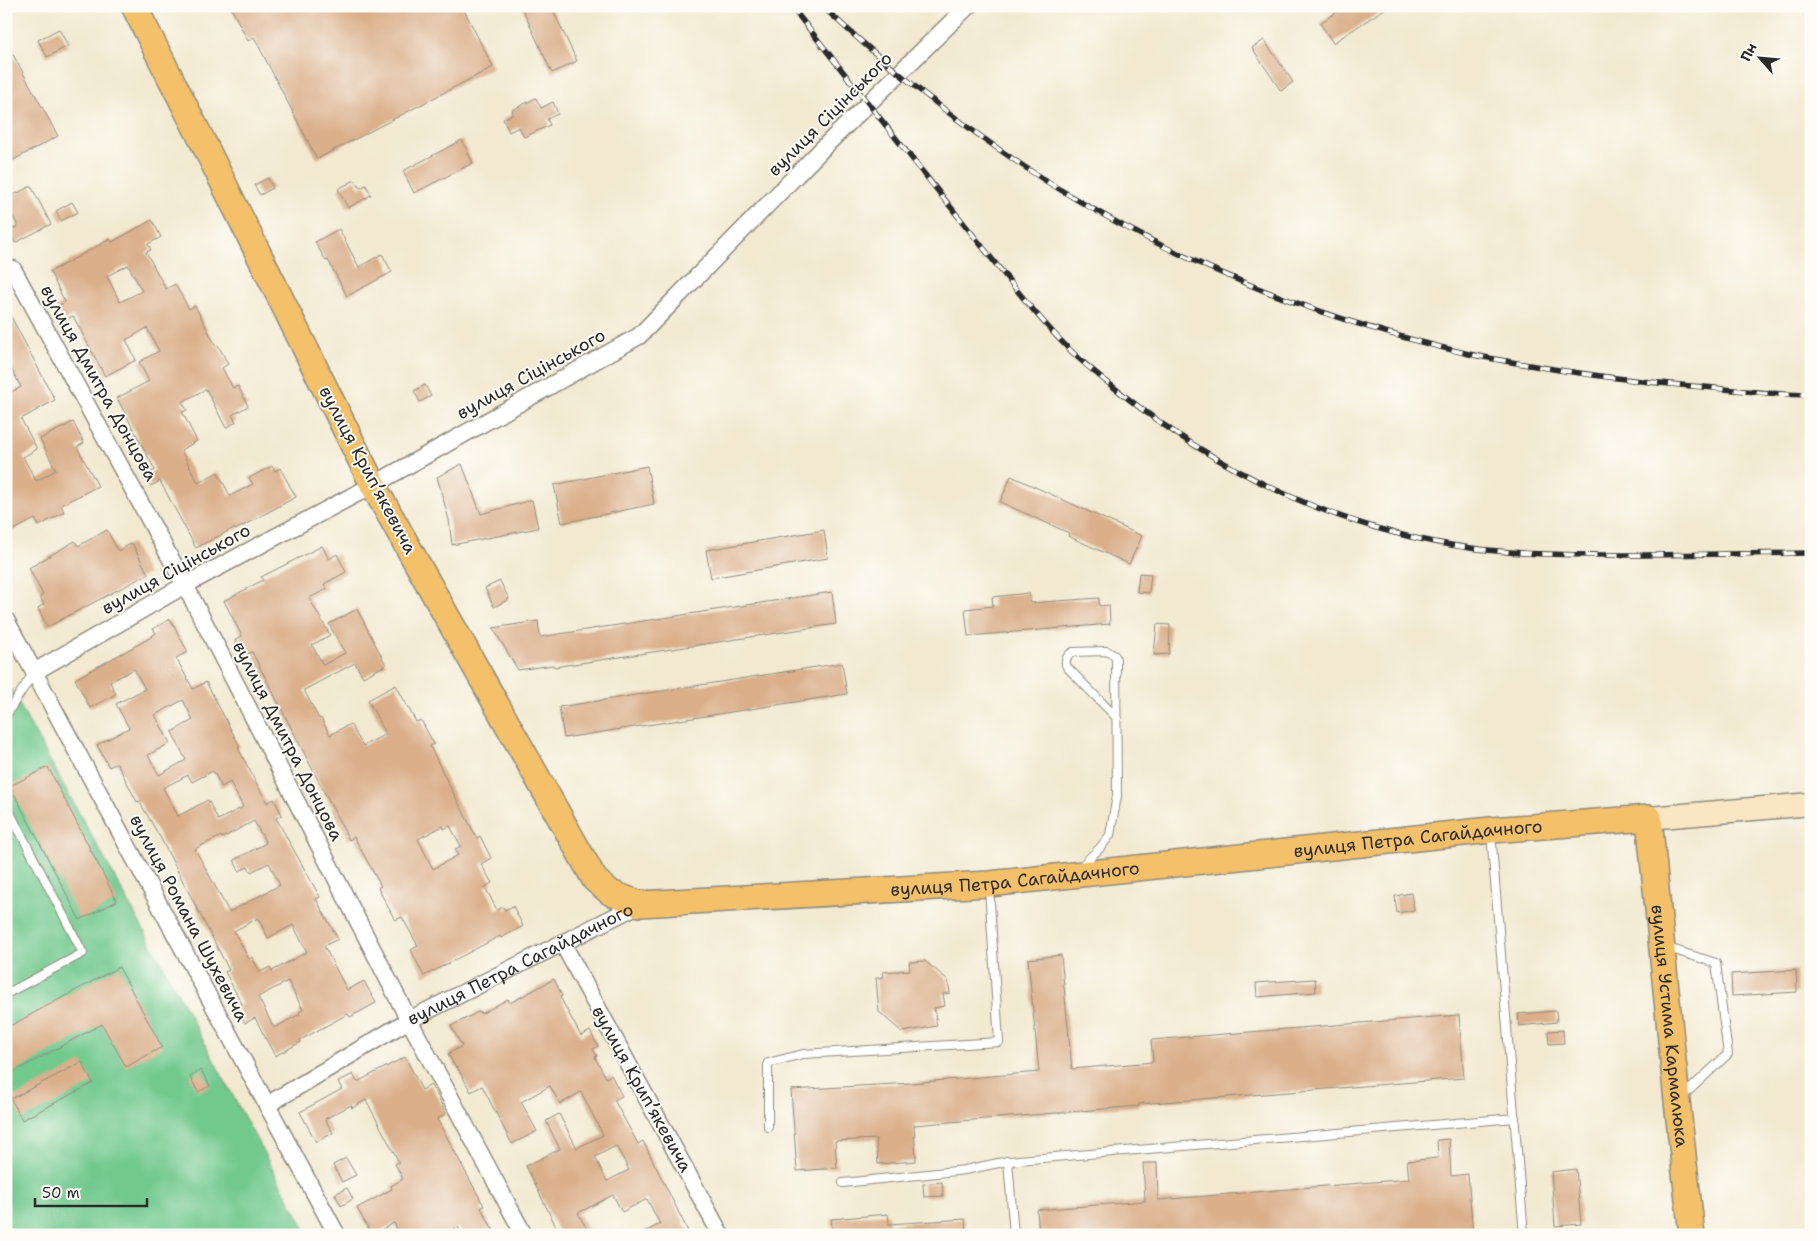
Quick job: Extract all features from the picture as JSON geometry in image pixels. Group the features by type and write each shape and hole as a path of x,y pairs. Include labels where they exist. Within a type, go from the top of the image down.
{"main road":[{"name":"вулиця Крипʼякевича","path":"134,6 373,485 595,880 612,893 640,904"},
{"name":"вулиця Петра Сагайдачного","path":"640,904 989,884 1491,830 1811,804"},
{"name":"вулиця Устима Кармалюка","path":"1649,818 1692,1235"}],"street":[{"name":"вулиця Сіцінського","path":"34,672 185,584 373,485 639,336 826,145 968,6"},
{"name":"вулиця Дмитра Донцова","path":"13,269 185,584 409,1020 524,1235"},
{"name":"вулиця Романа Шухевича","path":"6,620 337,1235"},
{"name":"вулиця Петра Сагайдачного","path":"267,1105 409,1020 640,904"},
{"name":"вулиця Крипʼякевича","path":"563,944 721,1235"}],"lane":[{"path":"1071,875 1100,848 1110,835 1117,796 1117,718 1115,656 1107,651 1073,652 1069,654 1067,667 1117,718"},
{"path":"6,715 34,672"},
{"path":"6,805 83,953 6,994"},
{"path":"1491,830 1524,1235"},
{"path":"768,1127 768,1064 803,1054 999,1042 989,884"},
{"path":"1662,946 1716,963 1728,1054 1677,1102"},
{"path":"844,1183 965,1170 1008,1161 1515,1118"},
{"path":"1008,1161 1014,1235"}],"green space":[{"path":"6,681 136,916 308,1235 6,1235"}],"building":[{"path":"230,6 462,6 493,67 317,159 254,37 248,41"},
{"path":"521,6 551,6 577,61 552,73"},
{"path":"1346,6 1389,6 1333,43 1320,23"},
{"path":"59,29 68,46 47,57 38,40"},
{"path":"1264,40 1293,82 1281,91 1252,48"},
{"path":"6,42 58,136 6,164"},
{"path":"536,98 541,108 553,102 558,114 547,119 550,125 524,137 519,127 509,132 503,119 513,114 512,110"},
{"path":"462,140 473,163 414,193 403,171"},
{"path":"268,178 273,188 260,195 254,185"},
{"path":"355,180 360,188 366,185 371,195 348,208 338,189"},
{"path":"31,186 51,224 15,243 9,231 18,226 6,203 6,199"},
{"path":"72,202 78,212 61,221 56,211"},
{"path":"152,220 161,237 148,244 151,250 146,252 166,289 175,284 189,309 195,306 216,346 218,345 228,364 222,368 233,388 238,386 248,406 232,415 236,422 226,428 206,389 182,402 187,410 182,412 197,441 181,450 198,483 218,472 230,496 253,484 249,478 272,466 275,471 280,468 296,497 235,530 234,528 196,548 160,481 151,486 145,476 155,470 117,398 149,381 139,362 159,351 147,328 126,340 136,360 105,376 73,316 63,321 56,307 65,302 50,272 110,239 112,242","holes":["128,265 142,291 120,302 107,276"]},
{"path":"339,229 359,267 382,254 392,272 347,296 328,260 326,261 315,242"},
{"path":"6,307 55,400 21,419 37,449 23,457 36,481 56,470 40,439 73,422 84,443 77,447 98,486 61,505 64,512 39,526 35,519 6,534 6,395 21,387 6,359"},
{"path":"425,385 431,396 420,402 414,391"},
{"path":"462,464 481,514 532,500 538,528 452,545 449,520 437,477"},
{"path":"647,466 654,504 562,523 554,485"},
{"path":"1011,476 1142,536 1129,564 1068,536 1069,533 1000,502"},
{"path":"107,530 118,551 132,543 148,574 47,627 38,608 44,604 40,597 43,595 29,568 75,541 78,546"},
{"path":"824,530 828,558 711,578 706,550"},
{"path":"322,546 329,559 337,554 346,572 324,584 327,589 309,598 330,635 312,645 323,665 345,653 329,624 357,609 386,665 363,677 355,663 304,690 319,719 321,718 330,735 350,724 363,746 386,734 368,700 396,685 416,722 421,720 434,744 430,746 448,783 477,838 480,836 491,858 481,864 492,883 485,887 497,910 503,907 505,910 513,906 523,926 424,976 411,950 418,946 402,917 395,920 378,888 381,886 354,837 349,840 252,652 243,656 235,640 242,636 224,601 263,580 261,577","holes":["443,826 444,829 450,826 461,846 455,849 458,855 433,869 418,839"]},
{"path":"1139,573 1151,574 1149,593 1137,592"},
{"path":"500,581 509,599 494,607 485,588"},
{"path":"832,592 836,624 554,667 553,665 518,670 493,628 538,621 540,637"},
{"path":"1029,593 1030,603 1099,598 1099,606 1109,605 1110,624 968,636 965,609 993,606 992,597"},
{"path":"170,619 188,652 176,658 193,689 206,682 267,803 274,799 282,815 276,818 320,897 316,899 338,939 324,946 347,990 364,981 376,1003 350,1017 348,1014 275,1056 255,1018 245,1023 237,1006 242,1004 225,972 229,970 160,837 139,801 137,802 117,763 109,767 97,745 129,728 116,704 145,689 134,669 110,682 116,694 90,708 75,679 148,639 156,633 153,629","holes":["183,700 193,720 172,732 186,760 159,775 148,755 170,743 155,715","213,771 222,787 230,782 243,807 218,820 208,800 178,816 163,788 188,775 192,782","254,821 266,843 234,860 239,871 248,867 251,872 269,863 280,885 229,912 195,849 221,836 222,838","258,918 268,938 293,925 307,952 272,971 270,967 260,972 252,957 249,959 234,931","288,981 303,1010 299,1012 300,1014 274,1028 258,997"]},
{"path":"1157,624 1170,625 1169,654 1154,655"},
{"path":"842,663 847,694 564,738 559,707"},
{"path":"48,767 117,901 80,920 10,786"},
{"path":"1411,893 1414,910 1397,913 1395,896"},
{"path":"1061,955 1072,1069 1153,1062 1151,1040 1459,1015 1464,1078 1139,1104 1139,1106 914,1125 916,1161 878,1164 876,1139 835,1141 837,1168 797,1171 791,1090 911,1083 1039,1072 1028,959"},
{"path":"925,961 948,980 950,993 943,994 945,1006 934,1008 937,1026 902,1032 879,1012 876,978 884,977 883,972 910,970 909,962"},
{"path":"119,967 162,1047 126,1067 102,1024 6,1076 6,1028"},
{"path":"1796,970 1797,992 1732,996 1731,974"},
{"path":"554,979 562,996 560,997 581,1036 590,1031 598,1046 593,1049 597,1056 595,1057 606,1078 611,1075 622,1096 614,1100 638,1144 643,1141 690,1235 639,1235 660,1224 647,1199 622,1212 613,1195 578,1213 590,1235 560,1235 526,1166 560,1149 546,1121 559,1114 577,1148 603,1135 581,1092 560,1104 550,1086 521,1102 537,1131 512,1144 482,1086 471,1092 448,1054 462,1046 451,1026 480,1011 481,1014 508,999 510,1003","holes":["616,1146 629,1170 607,1181 595,1157"]},
{"path":"1315,979 1316,992 1257,997 1256,983"},
{"path":"1556,1011 1557,1022 1519,1026 1518,1014"},
{"path":"1563,1030 1564,1043 1549,1044 1548,1031"},
{"path":"405,1057 422,1090 431,1085 438,1097 446,1114 437,1119 484,1206 481,1208 496,1235 462,1235 458,1227 444,1235 400,1235 394,1223 372,1235 357,1208 392,1189 391,1186 403,1179 395,1164 399,1162 366,1100 352,1108 351,1105 325,1119 333,1133 316,1142 300,1112 342,1089 338,1082 353,1074 357,1082"},
{"path":"82,1062 93,1083 22,1120 11,1099"},
{"path":"201,1070 210,1086 198,1092 190,1077"},
{"path":"1449,1139 1451,1176 1468,1174 1473,1235 1039,1235 1037,1210 1145,1201 1143,1163 1157,1163 1158,1200 1409,1179 1407,1161 1438,1158 1437,1140"},
{"path":"346,1158 356,1175 342,1182 333,1165"},
{"path":"1576,1169 1581,1224 1555,1226 1551,1172"},
{"path":"942,1182 943,1196 924,1197 923,1184"},
{"path":"347,1188 353,1199 341,1206 335,1194"},
{"path":"888,1214 889,1224 965,1219 966,1235 833,1235 831,1219"}],"railway":[{"path":"791,6 1042,320 1075,355 1157,421 1235,469 1276,490 1362,524 1406,536 1475,549 1571,555 1811,553"},
{"path":"822,6 930,98 987,141 1046,181 1146,237 1250,285 1304,306 1359,324 1482,357 1565,371 1670,384 1766,393 1811,395"}]}
